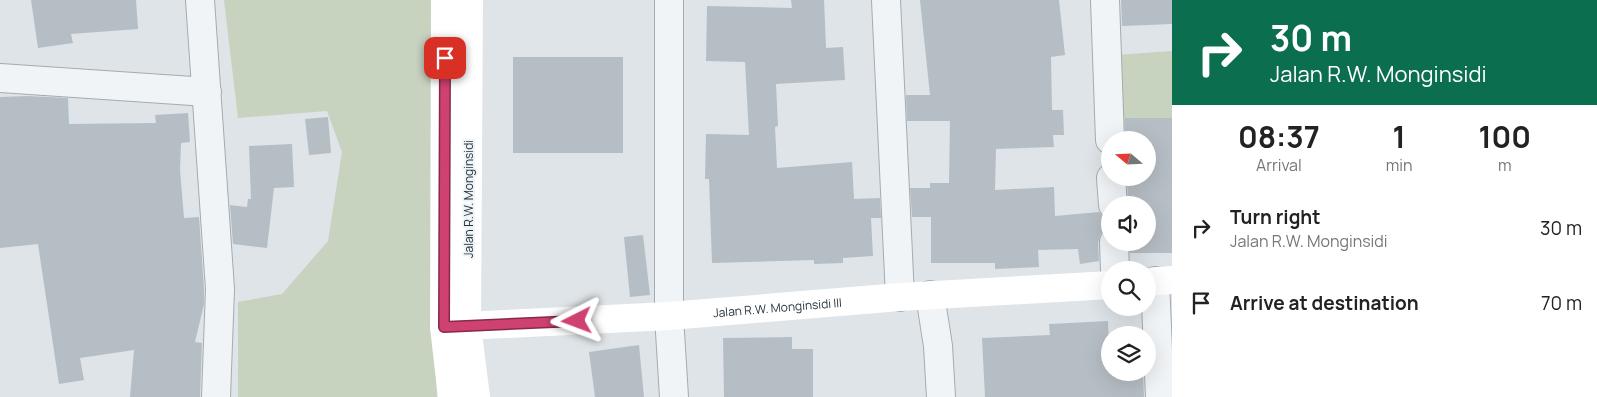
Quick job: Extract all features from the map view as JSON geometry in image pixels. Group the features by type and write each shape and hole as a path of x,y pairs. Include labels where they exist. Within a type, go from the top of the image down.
{"main road":[{"name":"Jalan R.W. Monginsidi","path":"445,0 456,327 476,397"},
{"name":"Jalan R.W. Monginsidi","path":"452,397 469,0"},
{"name":"Jalan R.W. Monginsidi III","path":"456,327 668,316 900,297 1101,286"}],"street":[{"path":"200,0 220,288 216,397"},
{"path":"669,0 668,316 674,397"},
{"path":"886,0 900,297"},
{"path":"1104,0 1110,131"},
{"path":"0,78 207,92"},
{"path":"1158,281 1160,397"},
{"path":"930,295 938,346 941,397"}],"green space":[{"path":"224,0 431,0 434,337 437,397 238,397 238,302 282,294 328,241 342,152 327,111 238,118"},
{"path":"1172,51 1172,138 1156,139 1156,131 1121,131 1116,55"}],"building":[{"path":"31,0 136,0 138,29 71,34 73,43 38,48"},
{"path":"791,0 824,0 826,48 843,47 845,80 776,84 778,126 775,127 777,168 852,162 854,199 880,198 881,218 871,218 873,256 843,258 843,263 814,264 814,260 712,263 709,179 705,179 706,134 749,135 745,62 706,61 707,6 792,8"},
{"path":"920,0 1059,0 1065,55 1051,57 1052,110 1063,110 1064,135 1053,135 1054,147 996,149 995,190 1054,187 1055,216 1099,212 1101,214 1101,234 1098,243 1099,261 1080,264 1078,249 1038,250 1039,267 995,269 995,263 931,263 931,217 912,217 910,188 930,188 930,183 949,183 950,121 907,121 906,95 930,95"},
{"path":"1121,0 1172,0 1172,24 1122,26"},
{"path":"513,57 623,57 623,153 513,153"},
{"path":"0,97 68,98 69,124 156,123 155,115 188,113 190,142 181,143 180,170 184,218 199,217 204,304 195,342 202,343 200,397 130,397 134,350 80,358 84,380 59,384 38,244 0,248"},
{"path":"328,117 331,153 309,155 305,119"},
{"path":"1125,118 1172,118 1172,253 1130,253 1130,251 1156,251 1156,196 1128,196 1127,186 1156,186 1156,131 1126,131"},
{"path":"292,144 294,187 274,188 267,248 233,244 230,205 247,207 248,199 251,199 249,146"},
{"path":"643,235 650,295 630,297 624,237"},
{"path":"1108,321 1108,326 1101,326 1101,381 1143,381 1144,397 985,397 982,338 1050,335 1049,324"},
{"path":"792,337 792,349 813,349 813,397 724,397 723,338"},
{"path":"639,345 644,397 595,397 589,352"}],"route":[{"path":"445,58 444,327 577,321"}]}
